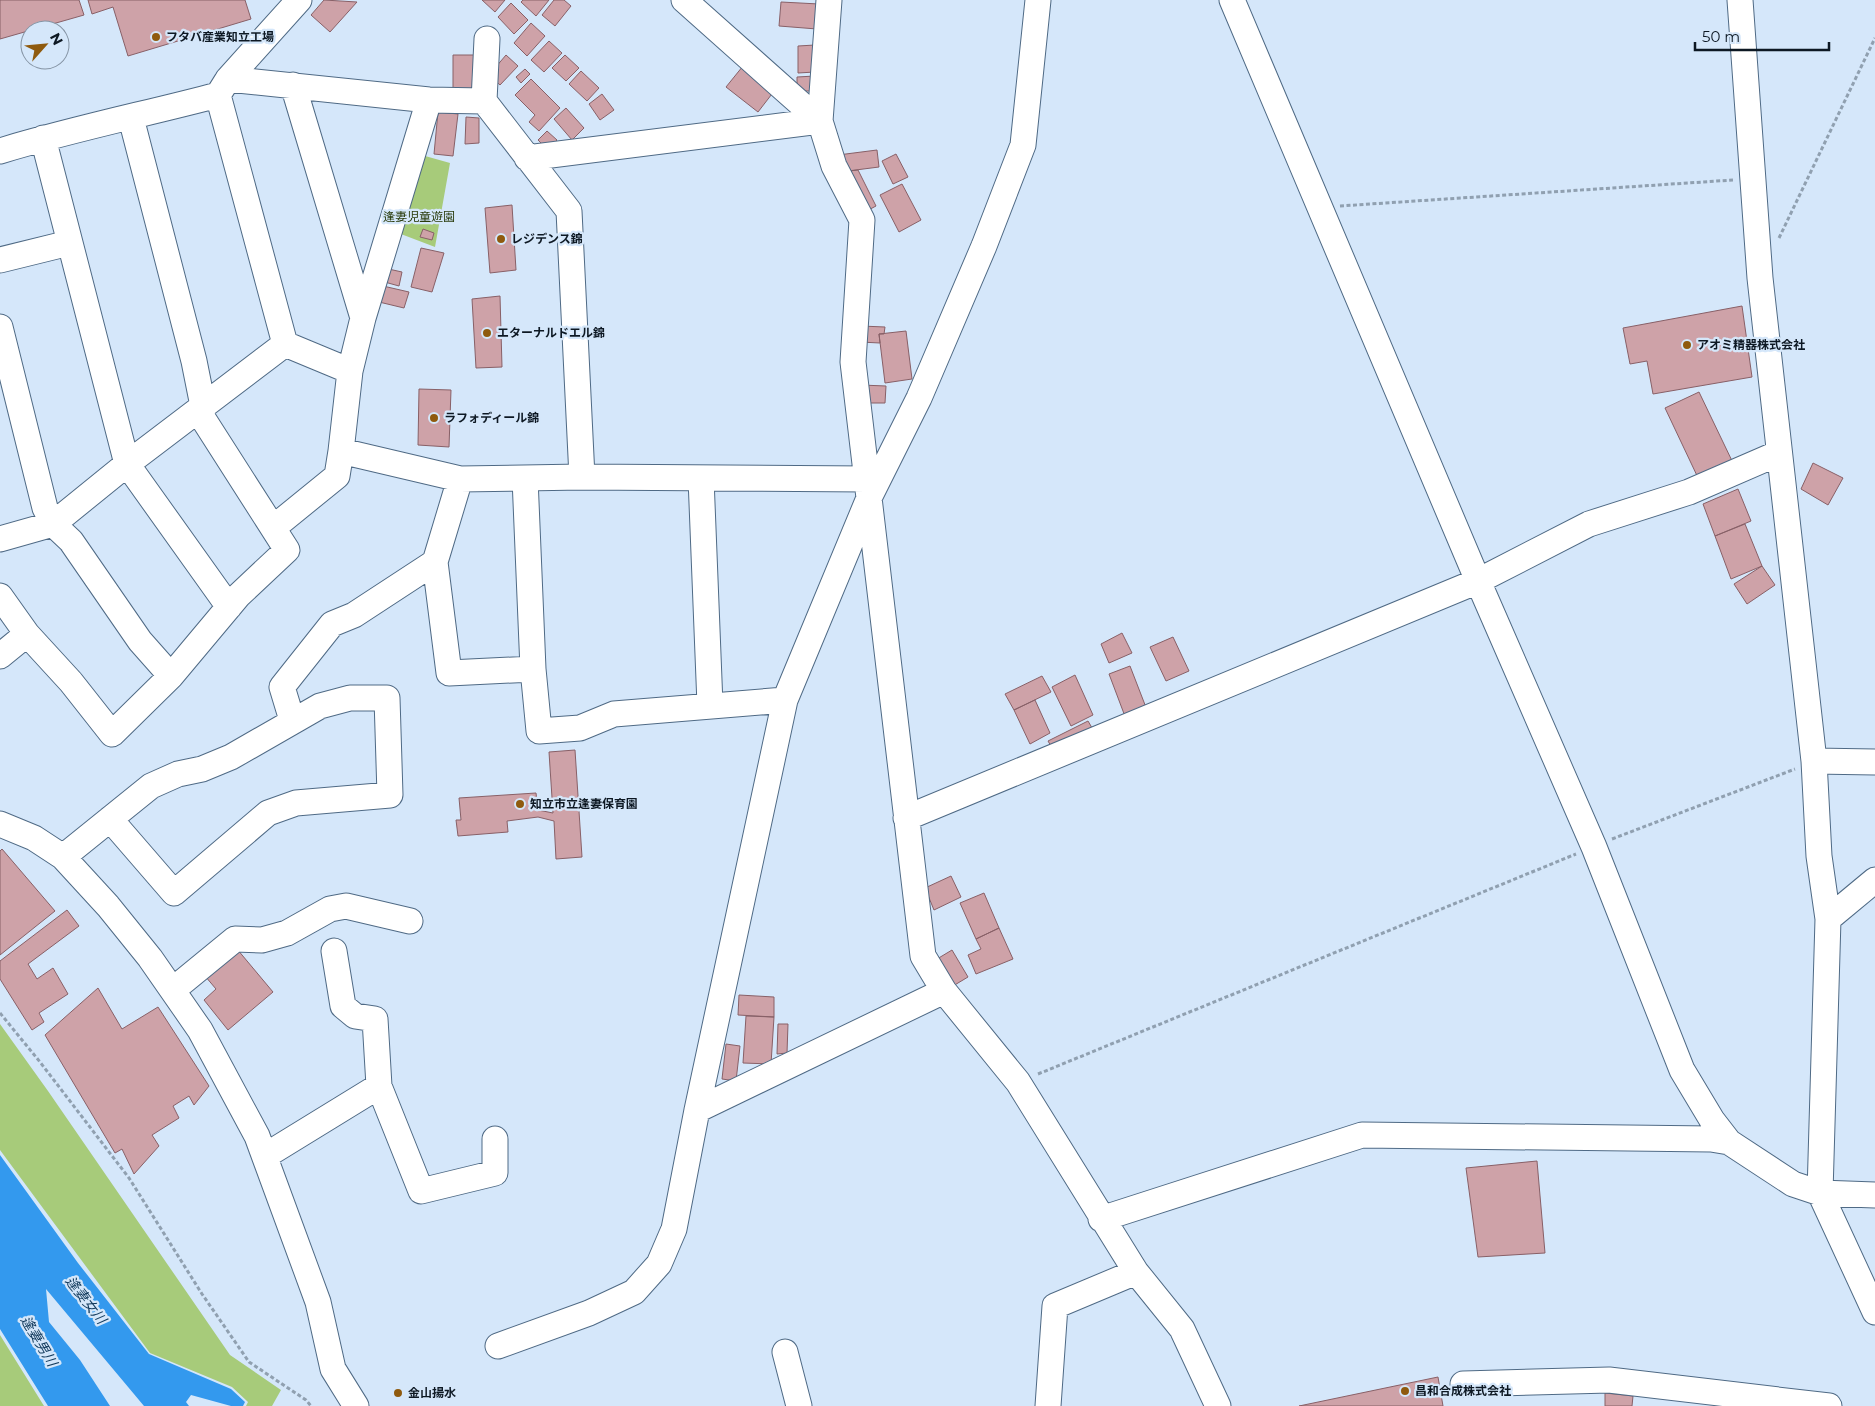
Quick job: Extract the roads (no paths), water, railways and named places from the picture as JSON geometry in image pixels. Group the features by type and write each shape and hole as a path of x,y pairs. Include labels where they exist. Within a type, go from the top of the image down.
{"street":[{"path":"223,87 299,0"},
{"path":"684,0 820,121"},
{"path":"829,0 820,121 834,166 862,220 853,362 923,956 944,991 1018,1082 1136,1272 1182,1329 1218,1406"},
{"path":"498,1346 589,1313 634,1292 659,1264 674,1229 697,1110 785,700 868,488 919,398 984,246 1023,145 1038,0"},
{"path":"1232,0 1478,581 1594,846 1682,1070 1712,1120 1729,1142 1793,1184 1820,1193 1875,1196"},
{"path":"1740,0 1760,278 1814,762 1820,856 1828,919 1820,1193 1875,1312"},
{"path":"487,39 484,102 568,211 582,477"},
{"path":"293,85 362,318"},
{"path":"0,151 42,138 131,118 223,87 293,85 429,100 484,102"},
{"path":"223,87 285,344"},
{"path":"273,528 336,476 341,451 350,372 362,318 429,100"},
{"path":"0,596 28,634 71,682 112,734 172,676 230,607 288,550 202,417 203,406 194,361 131,118"},
{"path":"527,158 820,121"},
{"path":"42,138 127,464 230,607"},
{"path":"0,260 69,243"},
{"path":"0,327 45,508 52,524 71,541 140,641 172,676"},
{"path":"285,344 350,372"},
{"path":"0,539 52,524 127,464 285,344"},
{"path":"341,451 460,479 702,478 868,488"},
{"path":"906,818 1478,581 1589,524 1688,492 1779,453"},
{"path":"524,478 533,669 539,731 580,728 614,714 785,700"},
{"path":"702,478 710,705"},
{"path":"460,479 435,562 449,674 533,669"},
{"path":"292,720 282,687 332,624 354,616 435,562"},
{"path":"0,656 28,634"},
{"path":"63,857 150,786 178,774 202,769 231,757 292,720 320,706 350,698 386,698 390,795 296,803 268,813 174,892 110,819"},
{"path":"1814,762 1875,762"},
{"path":"0,824 34,838 63,857 108,906 174,989 219,1064 257,1136 318,1302 333,1369 356,1406"},
{"path":"1828,919 1875,880"},
{"path":"174,989 235,938 262,940 288,933 330,909 346,906 410,921"},
{"path":"334,951 343,1006 355,1016 375,1019 379,1086 421,1191 495,1173 495,1139"},
{"path":"697,1110 944,991"},
{"path":"265,1156 379,1086"},
{"path":"1102,1219 1362,1135 1711,1139 1729,1142"},
{"path":"1048,1406 1055,1306 1136,1272"},
{"path":"785,1352 799,1406"},
{"path":"1463,1384 1609,1380 1829,1406"}],"water":[{"path":"0,1155 78,1263 149,1354 231,1389 245,1402 243,1406 231,1406 191,1395 186,1402 189,1406 144,1406 46,1289 49,1322 80,1360 110,1406 48,1406 0,1329"}],"place":[{"name":"フタバ産業知立工場","path":"156,37"},
{"name":"レジデンス錦","path":"501,239"},
{"name":"エターナルドエル錦","path":"487,333"},
{"name":"アオミ精器株式会社","path":"1687,345"},
{"name":"ラフォディール錦","path":"434,418"},
{"name":"知立市立逢妻保育園","path":"520,804"},
{"name":"昌和合成株式会社","path":"1405,1391"},
{"name":"金山揚水","path":"398,1393"}],"park label":[{"name":"逢妻児童遊園","path":"419,217"}],"water label":[{"name":"逢妻女川","path":"86,1300"},
{"name":"逢妻男川","path":"39,1341"}]}
